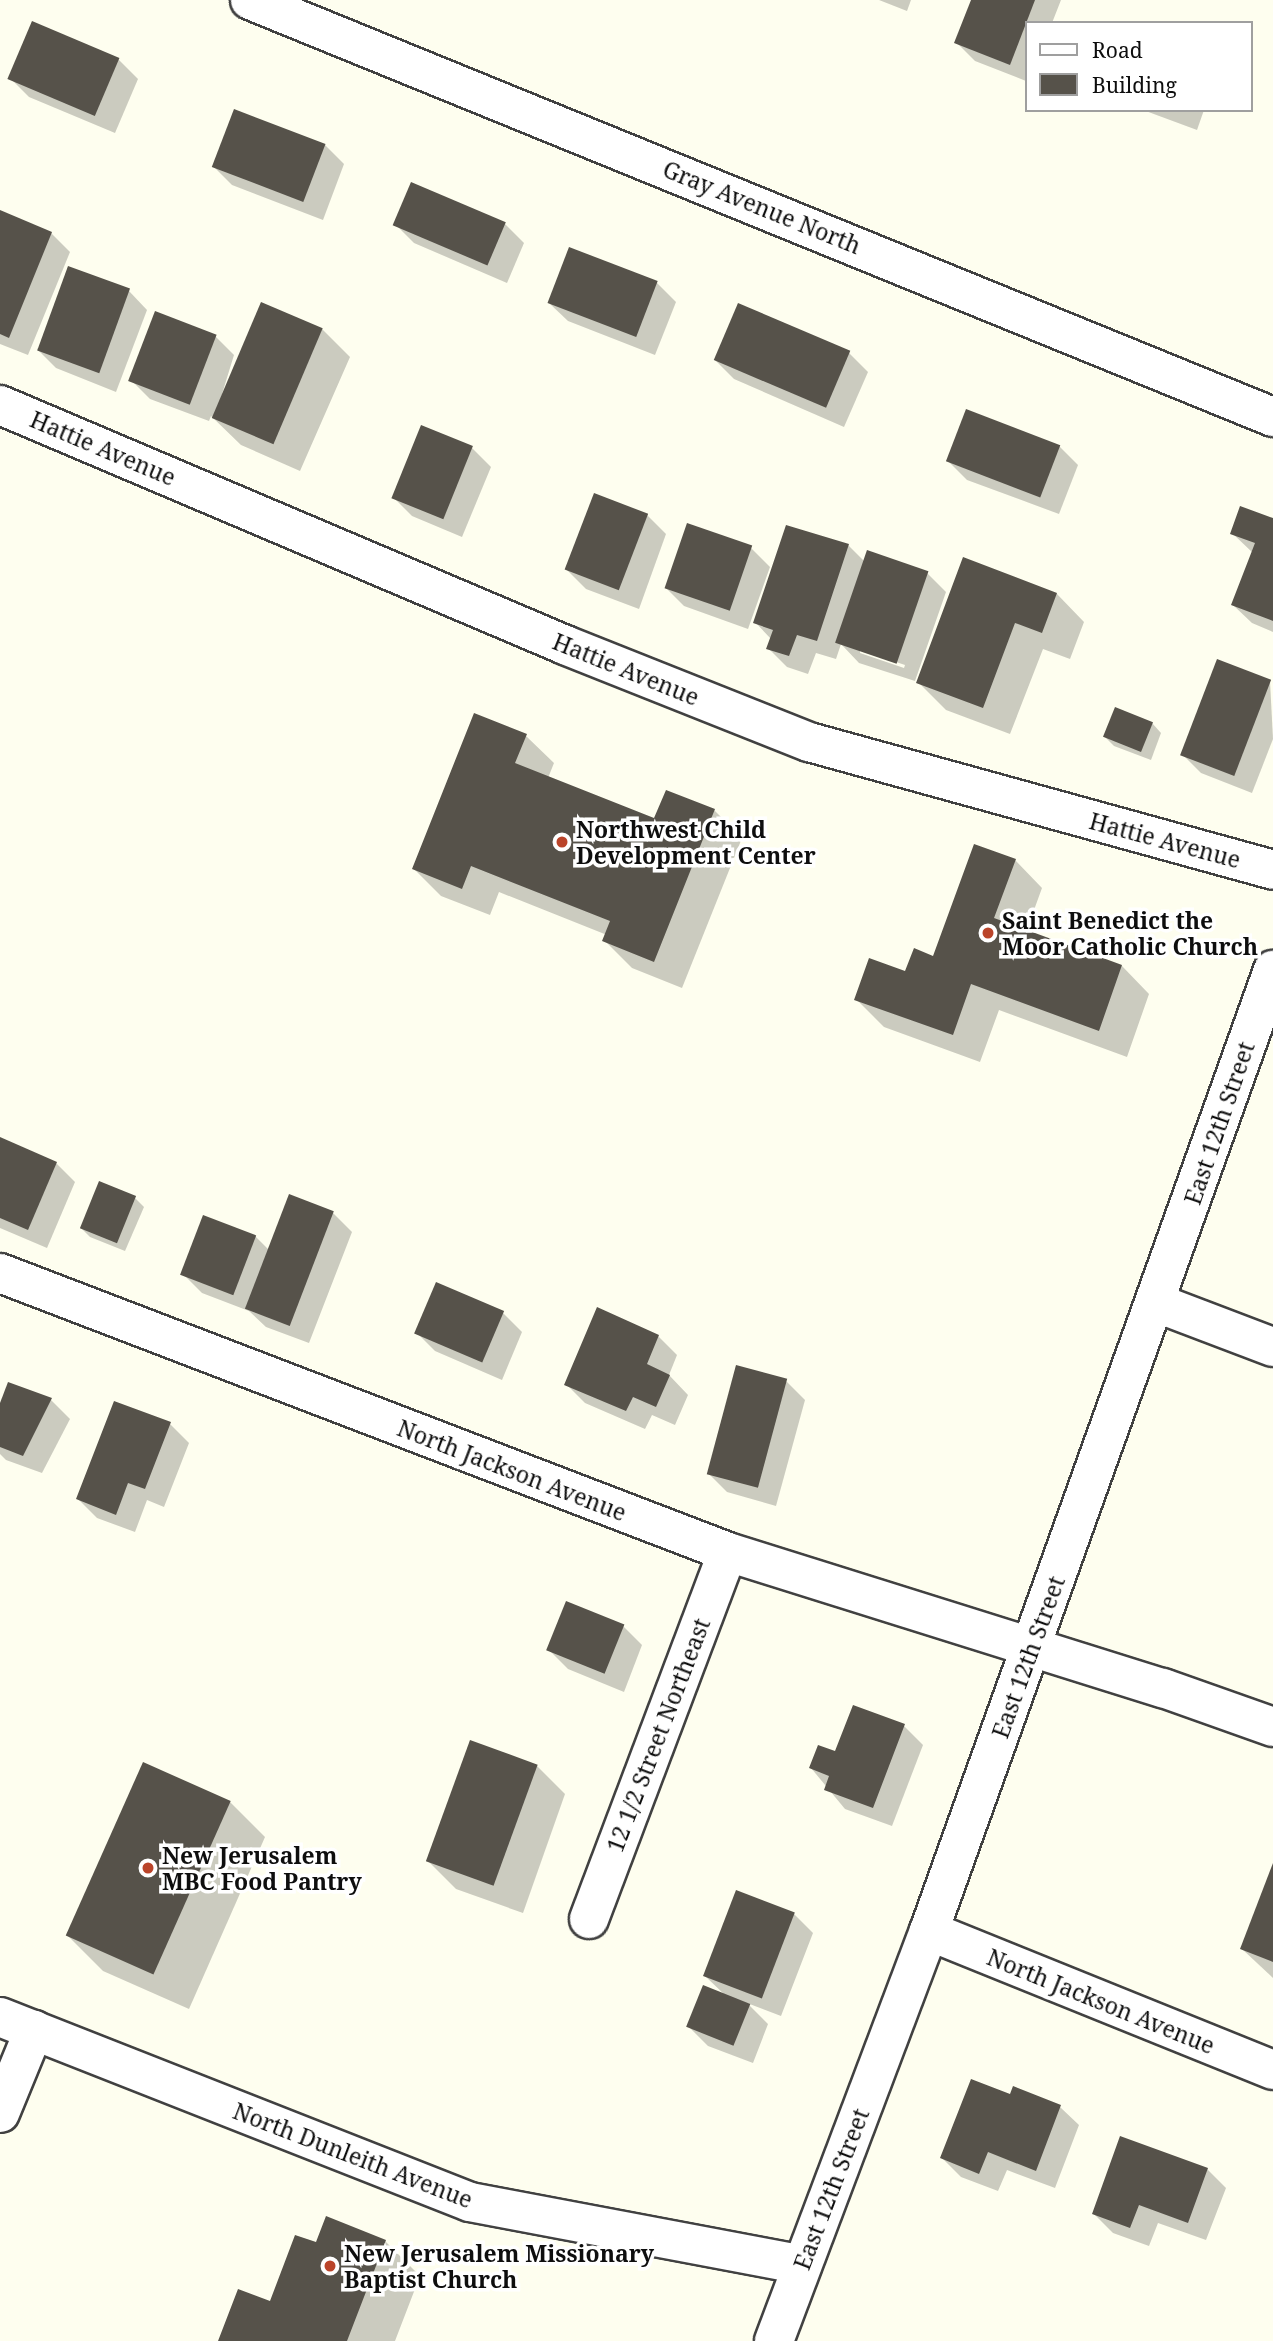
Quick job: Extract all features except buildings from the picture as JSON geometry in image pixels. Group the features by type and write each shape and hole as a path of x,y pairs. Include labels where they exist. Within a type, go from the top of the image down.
{"street":[{"name":"Gray Avenue North","path":"250,0 1273,417"},
{"name":"Hattie Avenue","path":"0,405 565,645 809,741 1273,870"},
{"name":"East 12th Street","path":"774,2341 929,1931 1157,1303 1273,970"},
{"name":"North Jackson Avenue","path":"0,1273 727,1552 1273,1727"},
{"path":"1157,1303 1273,1347"},
{"name":"12 1/2 Street Northeast","path":"589,1919 727,1552"},
{"name":"North Jackson Avenue","path":"929,1931 1273,2070"},
{"path":"0,2113 17,2023"},
{"name":"North Dunleith Avenue","path":"17,2023 470,2202 802,2265"}],"place":[{"name":"Northwest Child Development Center","path":"562,842"},
{"name":"Saint Benedict the Moor Catholic Church","path":"988,933"},
{"name":"New Jerusalem MBC Food Pantry","path":"148,1868"},
{"name":"New Jerusalem Missionary Baptist Church","path":"330,2266"}]}
